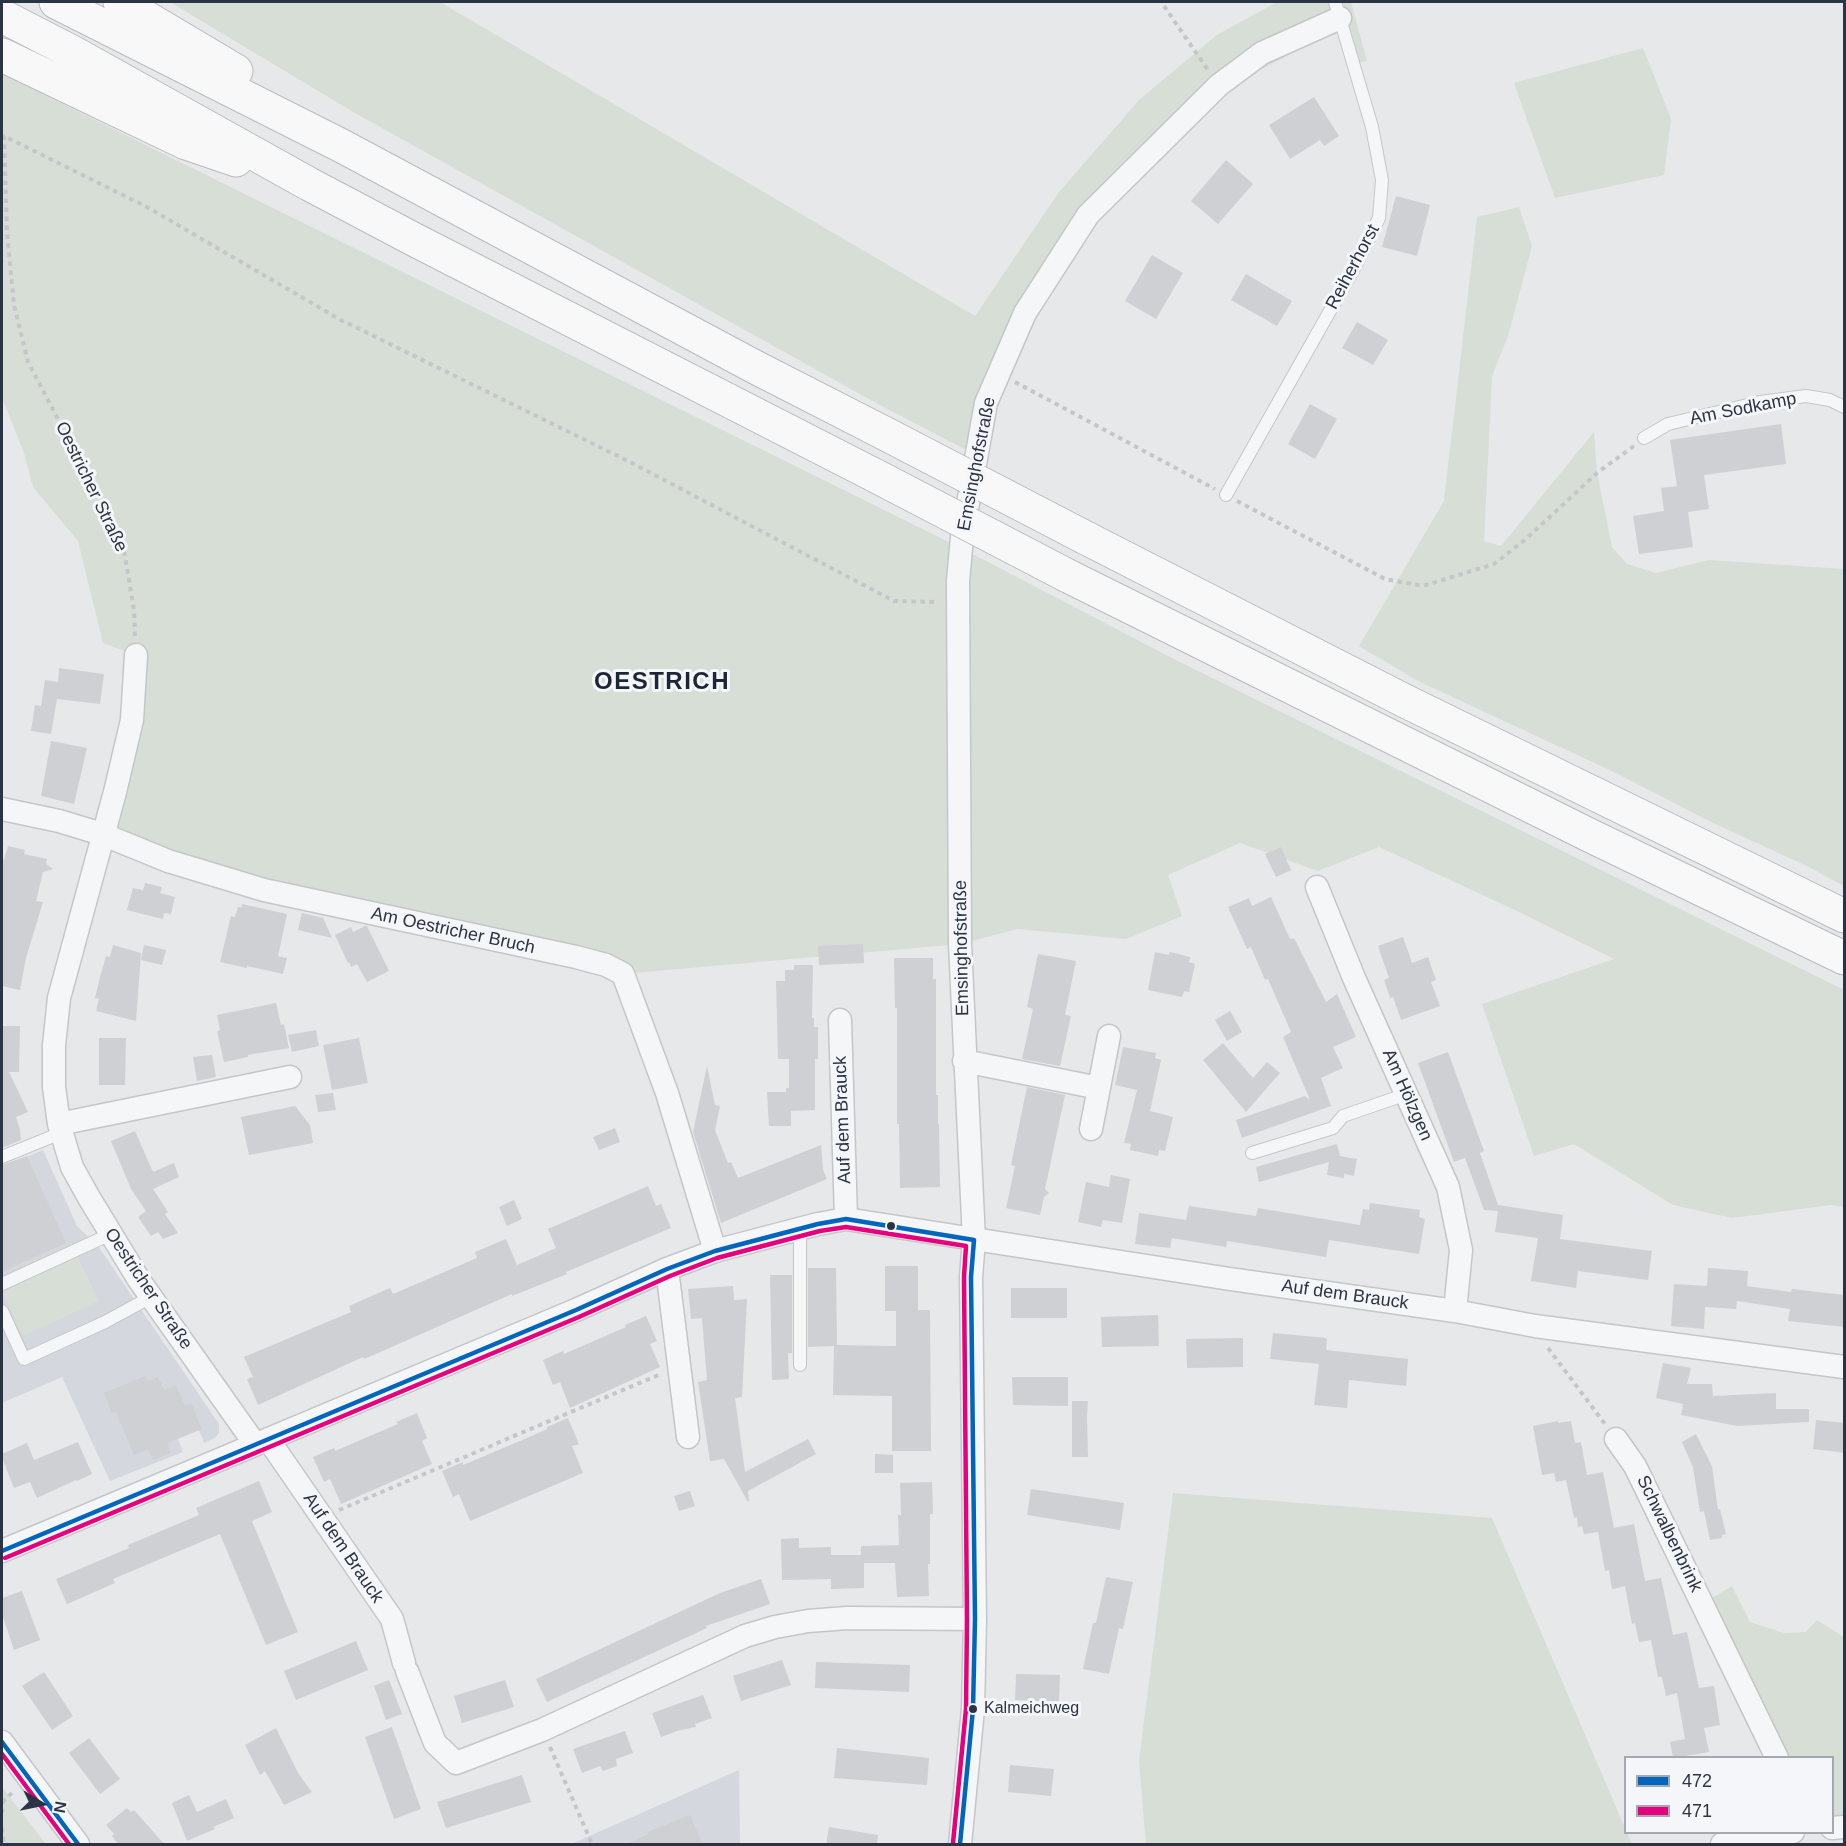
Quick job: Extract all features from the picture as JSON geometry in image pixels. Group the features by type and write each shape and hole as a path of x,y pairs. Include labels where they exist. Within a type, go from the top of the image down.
{"highway":[{"path":"56,2 340,145 755,367 1404,701 1845,916"},
{"path":"120,2 291,104 340,145"},
{"path":"2,16 415,240 775,423 1068,576 1591,836 1845,958"},
{"path":"2,56 186,143 309,184"}],"street":[{"name":"Emsinghofstraße","path":"960,1845 972,1709 975,1619 971,1277 974,1240 960,944 958,602 961,548 986,403 1024,312 1088,215 1219,85 1262,53 1337,10"},
{"name":"Oestricher Straße","path":"136,654 132,720 115,792 59,998 54,1045 54,1087 60,1129 72,1167 151,1297 261,1441"},
{"name":"Am Oestricher Bruch","path":"2,809 59,821 102,834 168,861 264,890 576,957 606,965 623,974 667,1093 716,1251"},
{"name":"Am Hölzgen","path":"1317,888 1354,978 1448,1187 1461,1250 1455,1311"},
{"name":"Auf dem Brauck","path":"840,1020 846,1220"},
{"path":"1091,1130 1109,1036"},
{"path":"964,1060 1100,1088"},
{"path":"60,1129 290,1077"},
{"name":"Auf dem Brauck","path":"2,1551 668,1269 716,1251 800,1229 846,1220 1455,1311 1535,1326 1845,1367"},
{"path":"668,1269 688,1437"},
{"name":"Schwalbenbrink","path":"1616,1439 1635,1466 1776,1756"},
{"name":"Auf dem Brauck","path":"261,1441 322,1518 392,1619 405,1667 435,1743 456,1762 542,1730"},
{"path":"542,1730 745,1636 775,1627 808,1621 847,1618 975,1619"},
{"path":"2,1742 78,1845"},
{"path":"1722,1845 1787,1834"}],"lane":[{"name":"Reiherhorst","path":"1226,495 1353,270 1379,218 1382,180 1372,127 1337,10"},
{"name":"Am Sodkamp","path":"1644,438 1668,424 1760,402 1806,396 1830,400 1845,406"},
{"path":"1252,1153 1334,1128 1343,1116 1407,1094"},
{"path":"2,1157 60,1129"},
{"path":"800,1229 800,1365"},
{"path":"2,1284 111,1234"},
{"path":"2,1311 24,1359 105,1322 151,1297"}],"path":[{"path":"1164,6 1219,85"},
{"name":"Oestricher Straße","path":"136,654 134,610 124,550 101,501 28,362 14,305 8,242 4,136 147,207 339,319 630,462 894,601 958,602"},
{"path":"998,374 1385,579 1423,586 1494,564 1597,473 1644,438"},
{"path":"1535,1326 1545,1344 1616,1439"},
{"path":"322,1518 679,1366"},
{"path":"542,1730 592,1845"},
{"path":"2,1813 2,1801 12,1793"},
{"path":"2,1828 4,1845"}],"shaded area":[{"path":"170,2 440,2 975,316 1059,192 1140,99 1217,35 1277,2 1351,2 1367,61 1356,63 1344,26 1237,82 1090,226 1017,319 978,456 876,403 355,113"},
{"path":"1643,48 1671,119 1664,175 1555,198 1514,83"},
{"path":"2,74 963,549 1174,659 1844,990 1844,1207 1831,1205 1732,1218 1673,1205 1574,1144 1534,1156 1482,1004 1614,959 1379,847 1318,871 1240,843 1168,875 1182,916 1126,939 1017,929 960,944 623,974 359,911 102,834 136,655 103,643 78,541 33,487 24,453 2,398"},
{"path":"1519,207 1532,246 1508,336 1492,376 1484,541 1501,546 1594,432 1597,473 1612,547 1627,564 1656,573 1709,560 1844,569 1844,886 1614,772 1418,681 1359,646 1444,501 1477,217"},
{"path":"43,1150 77,1226 98,1246 219,1424 219,1433 215,1438 204,1443 199,1430 178,1439 183,1452 110,1481 62,1377 2,1403 2,1167"},
{"path":"78,1257 99,1301 23,1336 2,1292"},
{"path":"1173,1493 1492,1518 1624,1826 1624,1834 1627,1834 1632,1844 1146,1844 1139,1761"},
{"path":"1732,1586 1750,1622 1784,1633 1806,1632 1817,1620 1844,1637 1844,1825 1834,1826 1834,1756 1778,1756 1702,1604"},
{"path":"739,1770 740,1844 571,1844"},
{"path":"2,1787 46,1844 2,1844"}],"building":[{"path":"1314,97 1339,136 1324,146 1320,140 1290,159 1269,125"},
{"path":"1226,160 1253,184 1218,224 1191,201"},
{"path":"1396,196 1430,205 1417,256 1382,247"},
{"path":"1152,255 1183,273 1156,319 1125,301"},
{"path":"1246,274 1292,301 1277,326 1231,300"},
{"path":"1357,322 1388,340 1373,365 1342,348"},
{"path":"1310,404 1337,419 1315,459 1288,444"},
{"path":"1781,424 1786,464 1704,475 1709,509 1688,512 1693,547 1639,554 1633,516 1664,511 1661,488 1677,486 1670,440"},
{"path":"59,668 104,674 100,704 57,699 51,734 31,731 35,705 41,706 45,680 58,682"},
{"path":"51,741 87,748 74,804 41,796"},
{"path":"8,846 25,850 24,854 47,859 46,864 53,869 43,872 36,901 43,902 26,958 20,990 2,986 2,859 4,860"},
{"path":"1281,847 1291,870 1276,877 1265,854"},
{"path":"145,883 162,887 160,893 175,897 171,914 164,913 163,919 127,910 133,888 143,890"},
{"path":"1271,897 1290,939 1294,938 1326,1002 1337,994 1356,1037 1333,1047 1343,1068 1321,1078 1331,1106 1242,1138 1236,1120 1305,1096 1310,1100 1283,1037 1291,1032 1268,979 1265,980 1251,947 1247,949 1228,907 1249,898 1252,906"},
{"path":"242,904 287,914 278,956 287,958 283,974 220,962 231,916 235,917 238,907 242,907"},
{"path":"302,913 323,918 332,938 298,930"},
{"path":"365,926 389,971 367,982 357,964 351,967 348,963 335,935 351,927 353,932"},
{"path":"1403,937 1412,963 1428,957 1436,980 1431,982 1440,1006 1401,1020 1384,980 1389,978 1378,946"},
{"path":"863,944 864,963 819,965 818,946"},
{"path":"113,945 141,953 136,1021 96,1011 99,999 95,998 100,977 106,956 110,957"},
{"path":"144,945 166,950 162,965 141,960"},
{"path":"1155,952 1169,955 1170,952 1190,957 1189,962 1195,964 1189,992 1184,991 1182,997 1148,990"},
{"path":"1038,954 1076,961 1065,1015 1071,1016 1060,1066 1022,1059 1033,1009 1027,1007"},
{"path":"894,958 933,958 933,979 936,979 936,1095 938,1095 940,1187 900,1188"},
{"path":"794,965 813,965 812,1018 814,1018 814,1027 818,1027 818,1059 815,1059 815,1110 791,1111 791,1126 769,1126 767,1092 786,1092 786,1088 789,1088 789,1059 778,1059 776,981 785,981 785,970 794,970"},
{"path":"276,1003 281,1025 284,1024 289,1048 224,1062 217,1031 220,1030 217,1015"},
{"path":"1230,1011 1242,1032 1227,1041 1215,1020"},
{"path":"2,1026 20,1026 19,1072 9,1072 28,1112 16,1117 21,1140 2,1148"},
{"path":"316,1030 319,1046 292,1052 288,1035"},
{"path":"99,1038 126,1038 125,1085 99,1085"},
{"path":"359,1038 368,1083 332,1090 323,1045"},
{"path":"1223,1043 1253,1078 1267,1062 1280,1073 1246,1112 1203,1060"},
{"path":"1123,1047 1156,1053 1155,1058 1161,1060 1150,1111 1173,1117 1165,1151 1159,1150 1158,1156 1130,1150 1131,1144 1124,1143 1137,1090 1115,1085"},
{"path":"1448,1052 1484,1151 1480,1153 1498,1205 1563,1215 1560,1239 1652,1251 1648,1280 1578,1271 1576,1288 1531,1281 1538,1238 1495,1232 1498,1211 1484,1210 1465,1158 1454,1162 1418,1063"},
{"path":"212,1055 216,1077 197,1081 193,1057"},
{"path":"707,1066 715,1105 720,1106 715,1130 728,1163 731,1162 738,1178 821,1145 823,1170 827,1179 721,1223 693,1132"},
{"path":"1027,1087 1065,1095 1045,1189 1049,1193 1044,1197 1040,1215 1006,1208 1015,1166 1011,1165"},
{"path":"333,1093 336,1110 318,1112 315,1095"},
{"path":"295,1106 310,1125 313,1143 249,1155 241,1117"},
{"path":"615,1128 620,1142 599,1150 593,1137"},
{"path":"135,1131 153,1172 174,1163 179,1177 153,1189 168,1212 165,1214 178,1233 163,1239 158,1232 151,1236 138,1217 146,1211 131,1189 111,1141"},
{"path":"1337,1144 1340,1156 1357,1159 1354,1176 1344,1174 1344,1178 1327,1175 1329,1162 1259,1182 1256,1167"},
{"path":"27,1156 66,1243 2,1272 2,1165"},
{"path":"1111,1175 1130,1179 1122,1223 1103,1220 1101,1227 1078,1222 1086,1182 1109,1187"},
{"path":"648,1186 656,1206 661,1204 671,1228 566,1272 567,1274 512,1296 512,1294 364,1359 363,1357 258,1405 247,1379 253,1377 244,1357 351,1312 349,1306 390,1288 393,1294 477,1258 475,1252 506,1239 517,1265 556,1248 548,1229"},
{"path":"514,1200 522,1219 507,1226 499,1207"},
{"path":"1370,1203 1420,1210 1419,1217 1425,1219 1419,1254 1329,1240 1326,1257 1227,1241 1226,1247 1172,1238 1170,1248 1135,1244 1139,1213 1186,1220 1189,1206 1256,1216 1258,1208 1360,1225 1363,1209 1369,1210"},
{"path":"885,1266 918,1266 918,1310 930,1310 931,1451 892,1451 892,1396 833,1395 834,1346 808,1347 808,1268 836,1268 837,1345 896,1346 896,1311 885,1311"},
{"path":"1708,1268 1748,1271 1747,1286 1791,1292 1792,1289 1845,1295 1845,1327 1788,1321 1790,1309 1737,1301 1736,1309 1705,1307 1704,1329 1671,1326 1674,1284 1707,1286"},
{"path":"770,1275 792,1275 792,1353 788,1353 789,1379 772,1380"},
{"path":"733,1286 734,1300 747,1299 742,1397 735,1398 745,1472 808,1439 816,1454 748,1491 748,1502 724,1459 710,1461 698,1382 707,1380 702,1318 691,1319 688,1289"},
{"path":"1011,1288 1067,1288 1067,1318 1011,1318"},
{"path":"1158,1315 1159,1346 1102,1347 1101,1317"},
{"path":"646,1316 657,1341 650,1344 660,1367 570,1408 560,1382 553,1385 543,1360 563,1351 564,1354"},
{"path":"1273,1333 1327,1338 1326,1350 1408,1359 1406,1386 1349,1380 1347,1408 1314,1405 1319,1364 1270,1359"},
{"path":"1243,1338 1243,1367 1187,1368 1186,1339"},
{"path":"1663,1363 1691,1368 1687,1384 1712,1384 1713,1396 1776,1393 1776,1409 1809,1409 1809,1422 1737,1426 1681,1415 1683,1404 1656,1398"},
{"path":"145,1376 148,1381 158,1377 164,1390 176,1385 185,1406 191,1403 202,1429 167,1443 171,1453 153,1460 148,1449 134,1455 116,1412 112,1413 104,1393"},
{"path":"1012,1377 1068,1377 1068,1406 1013,1405"},
{"path":"1072,1401 1088,1401 1088,1457 1072,1457"},
{"path":"417,1413 427,1438 422,1441 432,1464 341,1504 330,1479 324,1482 313,1457 334,1448 335,1451 398,1424 396,1422"},
{"path":"568,1418 579,1444 572,1446 583,1473 470,1521 459,1494 453,1497 442,1471 463,1462 463,1465"},
{"path":"1816,1420 1845,1423 1845,1453 1813,1449"},
{"path":"1571,1421 1575,1443 1581,1442 1587,1475 1603,1472 1614,1528 1634,1524 1645,1581 1661,1578 1673,1635 1687,1632 1699,1688 1714,1686 1720,1725 1704,1728 1709,1752 1673,1756 1670,1742 1685,1739 1677,1693 1666,1696 1662,1677 1658,1677 1651,1640 1639,1642 1635,1623 1632,1624 1625,1586 1612,1589 1609,1570 1605,1571 1598,1532 1584,1534 1582,1526 1578,1527 1566,1480 1556,1482 1554,1473 1542,1475 1533,1426"},
{"path":"1696,1434 1712,1466 1718,1510 1720,1509 1726,1534 1722,1535 1722,1538 1710,1540 1704,1511 1700,1512 1693,1467 1682,1442"},
{"path":"78,1442 92,1474 37,1498 30,1482 14,1488 2,1454 27,1443 34,1460"},
{"path":"875,1454 893,1455 893,1473 875,1473"},
{"path":"259,1481 272,1512 252,1521 298,1632 266,1645 220,1534 113,1579 115,1583 67,1604 56,1579 199,1515 196,1508"},
{"path":"932,1482 933,1514 930,1514 930,1564 928,1564 929,1596 897,1597 895,1563 864,1563 864,1588 831,1589 831,1579 782,1580 781,1539 799,1538 799,1548 831,1547 831,1555 861,1555 861,1546 899,1545 900,1483"},
{"path":"1031,1489 1124,1503 1120,1530 1027,1515"},
{"path":"690,1491 695,1506 679,1511 674,1496"},
{"path":"1106,1577 1133,1582 1123,1629 1119,1628 1109,1674 1083,1669"},
{"path":"761,1579 770,1604 706,1626 707,1628 547,1702 536,1679 720,1593"},
{"path":"22,1591 40,1640 14,1650 2,1614 2,1598"},
{"path":"356,1641 368,1670 296,1700 284,1671"},
{"path":"782,1660 791,1685 741,1701 733,1676"},
{"path":"816,1662 910,1665 909,1692 815,1688"},
{"path":"44,1672 73,1716 52,1730 22,1686"},
{"path":"1016,1674 1060,1675 1059,1702 1015,1700"},
{"path":"389,1680 402,1714 386,1720 374,1686"},
{"path":"505,1680 514,1707 462,1723 454,1696"},
{"path":"703,1695 712,1718 695,1724 696,1727 661,1737 652,1713"},
{"path":"392,1727 421,1809 394,1819 365,1737"},
{"path":"276,1728 298,1773 312,1792 284,1805 265,1771 260,1775 245,1745"},
{"path":"625,1731 633,1753 616,1759 617,1766 603,1771 600,1766 582,1773 573,1749"},
{"path":"89,1738 120,1779 100,1794 69,1753"},
{"path":"837,1748 929,1758 927,1785 834,1778"},
{"path":"1010,1765 1054,1769 1051,1796 1008,1792"},
{"path":"522,1775 531,1802 446,1828 437,1802"},
{"path":"189,1795 197,1812 226,1799 234,1818 187,1841 172,1803"},
{"path":"127,1808 131,1812 134,1810 165,1845 119,1845 112,1836 114,1834 106,1825"},
{"path":"690,1815 703,1845 624,1845 649,1834 648,1832"},
{"path":"829,1827 878,1835 877,1845 826,1845"}],"transit line":[{"name":"472","path":"2,1551 576,1310 667,1269 715,1251 846,1219 974,1240 971,1277 975,1619 973,1709 960,1844"},
{"name":"471","path":"5,1558 717,1258 820,1231 846,1227 966,1246 964,1277 966,1709 953,1843"},
{"name":"472","path":"2,1742 78,1844"},
{"name":"471","path":"2,1754 69,1844"}],"place":[{"name":"Kalmeichweg","path":"973,1709"}],"district":[{"name":"OESTRICH","path":"662,682"}]}
